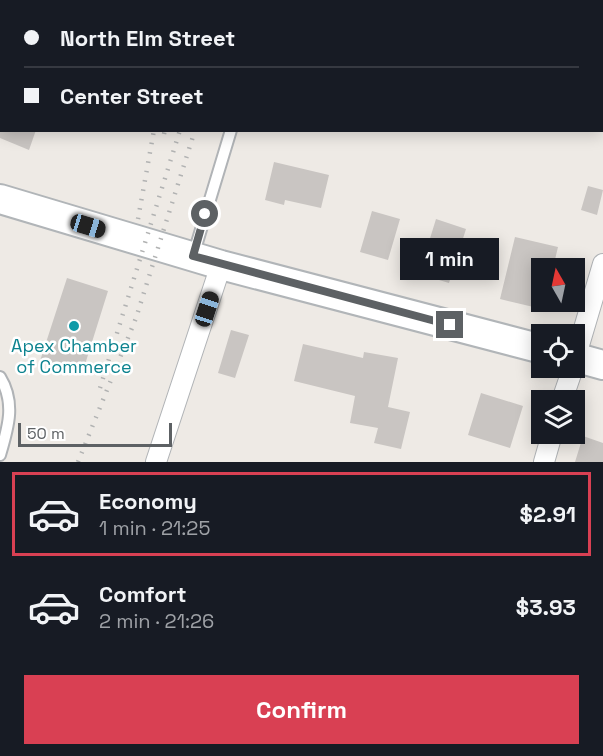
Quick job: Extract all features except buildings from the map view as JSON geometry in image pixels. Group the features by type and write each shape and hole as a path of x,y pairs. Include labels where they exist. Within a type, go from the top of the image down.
{"main road":[{"path":"0,199 221,265 531,346"}],"street":[{"path":"585,341 603,264"},
{"path":"156,462 221,265"},
{"path":"544,462 549,444"}],"lane":[{"path":"193,256 230,132"},
{"path":"0,377 11,403 7,433 0,455"}],"railway":[{"path":"138,219 154,132"},
{"path":"100,388 179,132"},
{"path":"78,462 136,318 194,132"}],"place":[{"name":"Apex Chamber of Commerce","path":"74,326"}],"route":[{"path":"205,214 193,256 450,325"}]}
